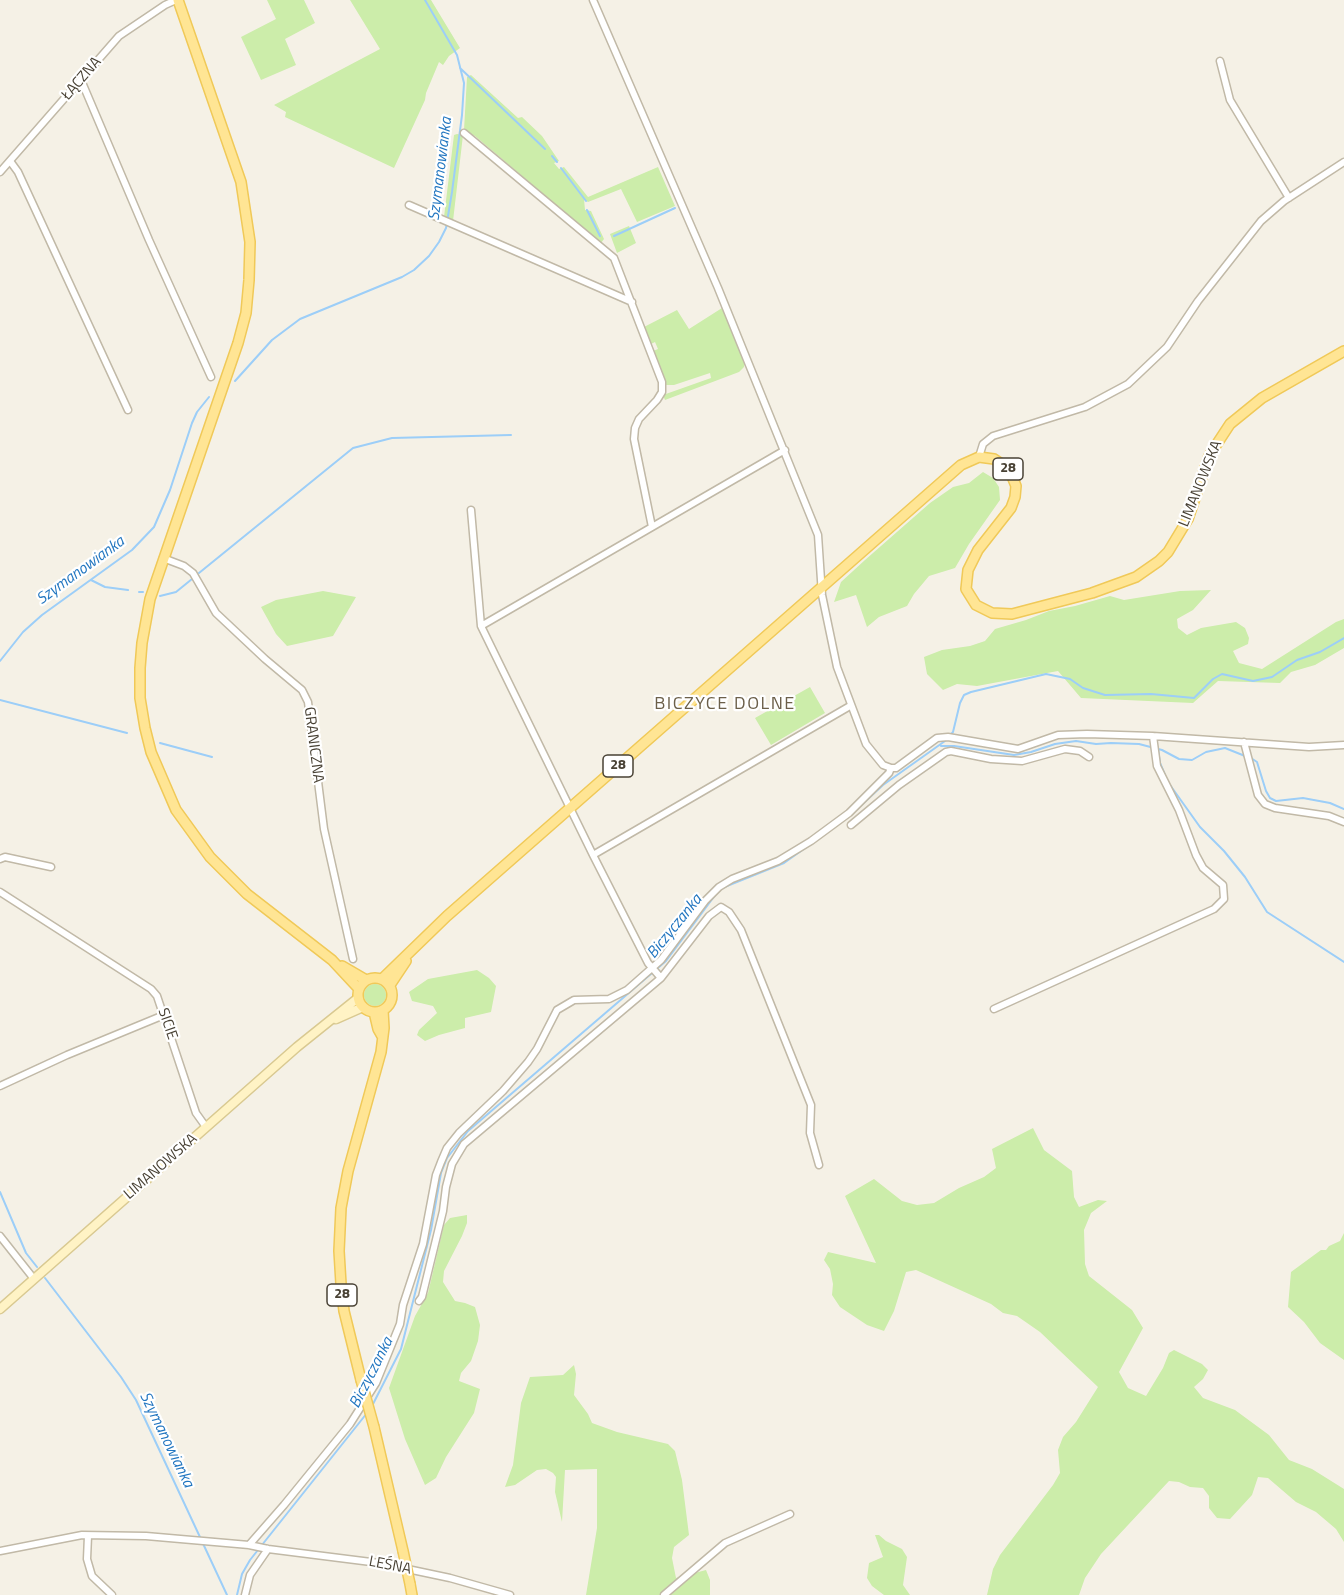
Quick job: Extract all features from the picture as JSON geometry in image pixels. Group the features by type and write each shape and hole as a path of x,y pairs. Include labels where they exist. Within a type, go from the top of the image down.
{"main road":[{"path":"177,0 241,182 250,242 249,280 246,313 238,343 163,558 145,621 140,668 140,698 145,728 151,752 165,788 176,810 193,835 246,894 332,960 379,1011"},
{"name":"LIMANOWSKA","path":"979,457 991,458 1004,464 1014,480 1016,494 1008,512 969,565 965,581 969,596 982,609 999,615 1054,604 1125,582 1142,574 1160,561 1184,529 1209,456 1230,424 1262,398 1344,351"},
{"name":"28","path":"382,979 447,915 950,473 965,462 979,457"},
{"name":"28","path":"412,1595 374,1427 344,1311 339,1251 341,1208 350,1163 377,1068 382,1036 378,1029 379,1011 389,1005 392,998 390,985 416,946"},
{"path":"362,993 374,978 382,979 390,985"},
{"name":"LIMANOWSKA","path":"0,1309 362,993"}],"street":[{"name":"ŁĄCZNA","path":"0,172 119,36 165,5 177,0"},
{"path":"593,0 718,288 785,450 819,540 821,586 837,668 866,744 893,776"},
{"path":"1220,61 1230,100 1289,198"},
{"path":"81,80 149,240 211,377"},
{"path":"464,133 612,255 662,382 657,400 639,419 635,428 634,440 652,527"},
{"path":"10,161 23,183 128,410"},
{"path":"979,457 983,444 993,436 1098,401 1128,384 1167,347 1198,301 1261,221 1289,198 1344,162"},
{"path":"409,205 632,302"},
{"path":"481,626 785,450"},
{"path":"471,510 481,626 593,855 652,969 661,978"},
{"name":"GRANICZNA","path":"163,558 184,566 193,573 216,613 302,690 308,702 311,709 324,829 353,959"},
{"path":"593,855 850,705"},
{"path":"851,825 893,776 896,768 937,738 951,737 1018,749 1058,735 1154,736 1309,747 1344,745"},
{"path":"994,1009 1214,909 1224,899 1223,885 1203,868 1179,810 1157,766 1154,736"},
{"path":"1244,742 1258,795 1265,804 1281,809 1321,814 1344,822"},
{"path":"1018,749 1022,761"},
{"path":"251,1545 350,1424 376,1383 400,1324 403,1305 423,1244 436,1175 447,1148 459,1133 503,1092 528,1062 557,1010 565,1003 574,1000 609,999 627,990 652,969 680,937 705,901 719,887 732,879 778,861 811,841 893,776 951,751 991,759 1022,761 1065,749 1080,751 1089,757"},
{"path":"0,860 5,857 51,867"},
{"name":"SICIE","path":"0,892 151,989 157,996 164,1015 196,1113 206,1127"},
{"path":"419,1301 422,1297 443,1211 452,1164 464,1144 661,978 710,916 721,907 729,912 741,930 811,1105 810,1133 819,1165"},
{"path":"0,1086 67,1055 164,1015"},
{"path":"0,1236 34,1279"},
{"path":"664,1595 725,1543 790,1514"},
{"path":"88,1536 87,1559 92,1576 112,1595"},
{"name":"LEŚNA","path":"0,1551 56,1539 88,1536 146,1536 251,1545 379,1563 450,1578 510,1595"},
{"path":"245,1595 250,1575 268,1549"}],"green space":[{"path":"267,0 304,0 315,23 285,39 296,65 261,80 241,37 276,19"},
{"path":"350,0 431,0 460,48 449,56 443,65 439,62 425,100 394,168 285,117 286,112 274,105 380,49"},
{"path":"471,75 518,118 522,117 542,136 559,161 554,163 559,169 564,167 588,197 658,167 675,206 637,222 621,189 588,202 584,199 585,210 591,211 604,239 601,243 475,136 464,130 467,77"},
{"path":"454,135 463,135 453,221 444,217"},
{"path":"629,226 636,243 617,253 610,234"},
{"path":"722,308 745,361 744,367 739,372 665,400 663,395 711,378 710,373 674,385 665,385 653,351 658,349 655,342 651,344 644,327 677,310 689,329"},
{"path":"983,472 993,478 999,487 1000,500 955,568 929,576 907,606 879,617 867,627 856,595 834,602 841,582 930,503 953,487 969,483"},
{"path":"1211,590 1193,610 1177,619 1178,628 1187,635 1201,628 1236,622 1245,628 1249,638 1248,644 1233,651 1239,663 1262,669 1344,619 1344,648 1315,665 1291,672 1280,683 1218,681 1193,703 1081,698 1058,671 977,686 957,684 943,690 927,674 924,657 942,650 970,646 985,641 995,629 1049,611 1110,596 1124,600 1180,591"},
{"path":"323,591 356,597 333,636 287,646 276,634 261,607 276,600"},
{"path":"810,687 825,713 771,745 755,718"},
{"path":"477,970 496,986 491,1012 465,1018 465,1028 425,1041 417,1035 419,1030 437,1013 433,1006 412,1001 409,992 428,979"},
{"path":"371,984 379,984 386,991 386,999 379,1006 371,1006 364,999 364,991"},
{"path":"1033,1128 1044,1150 1072,1171 1074,1197 1079,1207 1098,1200 1107,1201 1091,1213 1084,1230 1085,1264 1089,1276 1132,1310 1143,1328 1119,1372 1128,1388 1146,1396 1169,1353 1174,1350 1202,1364 1208,1370 1203,1379 1194,1387 1203,1398 1235,1410 1269,1435 1289,1460 1312,1469 1344,1489 1344,1542 1336,1529 1316,1512 1296,1502 1268,1478 1258,1477 1252,1495 1230,1519 1217,1518 1209,1508 1209,1496 1203,1488 1169,1481 1101,1554 1085,1578 1079,1595 987,1595 993,1569 1000,1555 1060,1473 1058,1450 1063,1437 1076,1422 1098,1387 1040,1332 1017,1316 1003,1313 991,1304 916,1270 906,1272 894,1311 884,1331 867,1325 840,1307 832,1295 833,1284 830,1269 824,1260 828,1252 876,1263 845,1196 874,1179 902,1201 917,1205 934,1203 984,1177 996,1168 992,1149"},
{"path":"467,1215 467,1223 462,1236 444,1271 443,1282 455,1301 475,1307 480,1325 478,1341 471,1361 461,1373 459,1381 480,1389 474,1413 446,1457 436,1478 425,1485 405,1439 389,1388 415,1316 428,1293 444,1225 450,1218"},
{"path":"1344,1233 1344,1360 1320,1343 1304,1322 1288,1307 1291,1272 1321,1250 1326,1250 1340,1241"},
{"path":"574,1365 576,1374 574,1395 592,1423 617,1432 668,1444 675,1451 682,1480 689,1535 674,1547 672,1558 676,1578 706,1570 710,1580 710,1595 586,1595 597,1528 597,1469 565,1470 562,1522 555,1492 556,1477 553,1473 546,1469 537,1470 515,1485 505,1487 513,1465 521,1403 530,1377 563,1375"},
{"path":"875,1535 879,1535 902,1549 907,1557 903,1585 910,1595 884,1595 872,1586 867,1578 869,1563 883,1557"}],"waterway":[{"name":"Szymanowianka","path":"235,381 272,340 300,319 414,270 429,256 446,228 462,115 464,83 457,55 425,0"},
{"path":"460,68 545,149"},
{"path":"552,156 557,162"},
{"path":"561,168 586,201"},
{"path":"614,236 675,208"},
{"path":"587,210 600,236"},
{"name":"Szymanowianka","path":"0,661 23,632 42,615 132,550 154,527 170,490 192,423 197,412 209,397"},
{"path":"199,573 353,448 392,438 511,435"},
{"path":"160,596 176,592 192,579"},
{"path":"91,580 105,587 128,590"},
{"name":"Biczyczanka","path":"856,810 883,785 945,741 953,732 964,695 971,692 1046,674 1070,679 1083,688 1105,695 1151,694 1194,698 1213,679 1222,674 1253,681 1272,677 1297,660 1320,652 1344,638"},
{"path":"0,700 127,733"},
{"path":"941,746 1014,755 1076,741 1096,744 1139,744 1162,750 1179,759 1192,760 1206,752 1225,748 1245,756"},
{"path":"160,743 212,757"},
{"path":"1158,749 1165,775"},
{"path":"1251,758 1257,762 1270,798 1276,801 1303,798 1330,803 1344,809"},
{"path":"1170,785 1200,827 1245,877 1267,912 1344,962"},
{"name":"Biczyczanka","path":"722,888 784,863 808,846"},
{"name":"Biczyczanka","path":"372,1406 401,1349 431,1230 441,1173 447,1158 468,1131 666,961 716,894"},
{"name":"Szymanowianka","path":"0,1192 26,1253 37,1267"},
{"name":"Szymanowianka","path":"45,1278 136,1400 227,1595"},
{"name":"Biczyczanka","path":"237,1595 242,1574 250,1560 367,1413"}],"district":[{"name":"BICZYCE DOLNE","path":"725,705"}]}
